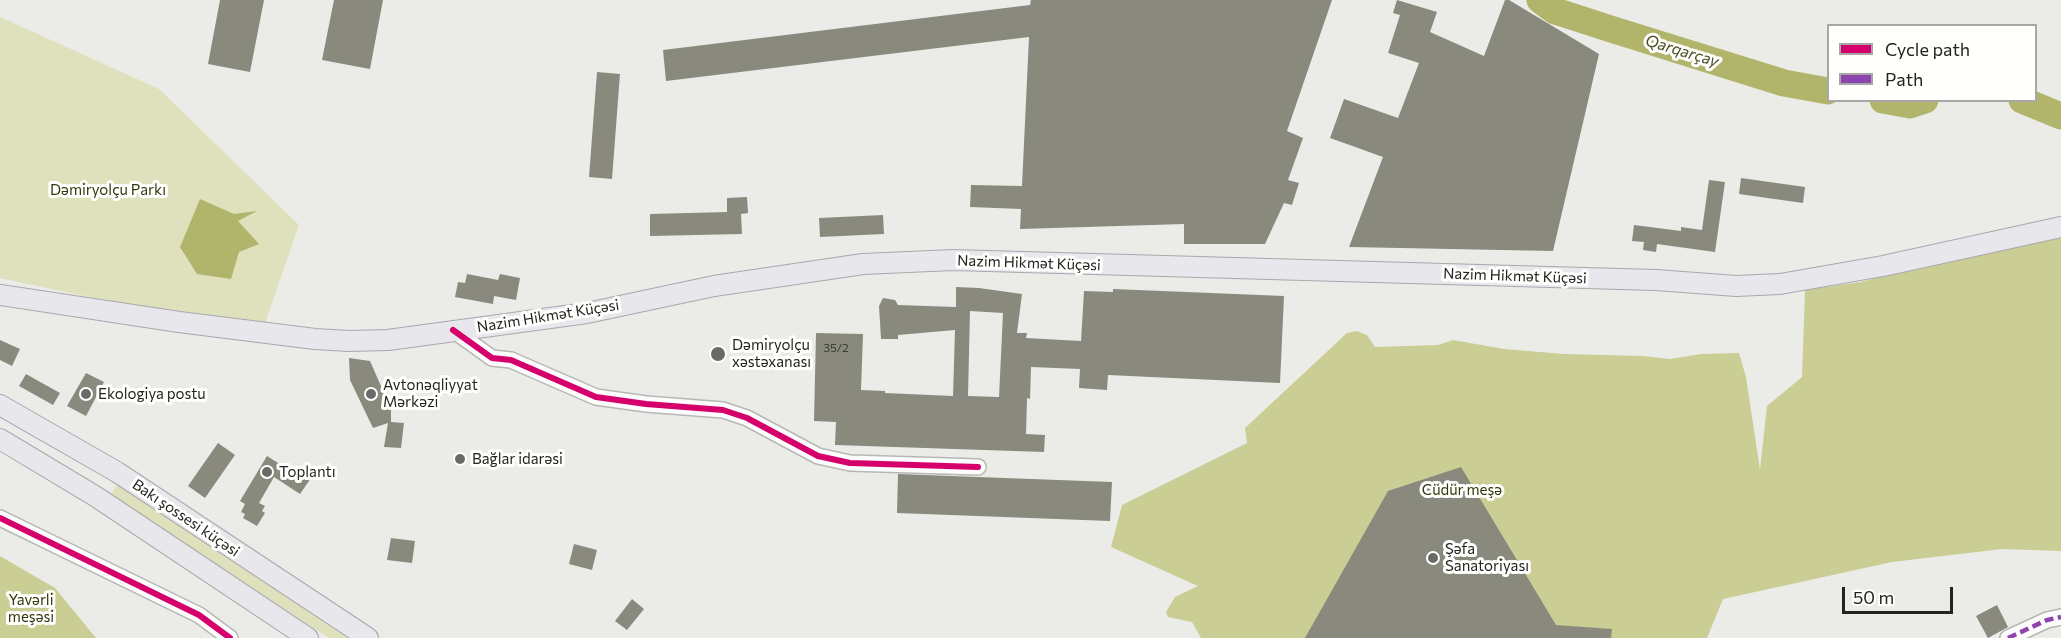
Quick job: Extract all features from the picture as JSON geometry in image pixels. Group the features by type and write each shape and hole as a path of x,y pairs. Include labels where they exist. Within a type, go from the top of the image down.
{"main road":[{"name":"Nazim Hikmət Küçəsi","path":"0,295 107,312 349,342 388,340 586,313 714,286 863,264 953,260 1656,280 1736,286 1780,284 1883,266 2061,226"},
{"name":"Bakı şossesi küçəsi","path":"0,405 117,472 368,638"},
{"path":"0,439 95,496 308,638"}],"street":[{"path":"453,330 492,358 511,360 596,397 646,404 723,410 747,418 818,456 850,463 978,467"},
{"path":"0,518 199,615 230,638"},
{"path":"2008,638 2047,620 2061,617"}],"green space":[{"name":"Dəmiryolçu Parkı","path":"0,17 159,89 299,225 265,323 118,303 0,278"},
{"name":"Cüdür meşə","path":"2061,235 2061,551 2002,549 1892,562 1723,599 1707,638 1201,638 1192,622 1168,617 1166,612 1175,597 1198,586 1111,547 1122,505 1247,443 1245,428 1347,333 1357,331 1367,335 1375,347 1438,345 1453,340 1504,349 1670,359 1701,354 1739,353 1746,377 1760,470 1767,406 1802,377 1805,290 1860,282"},
{"path":"118,484 351,638 329,638 111,494"},
{"name":"Yavərli meşəsi","path":"0,556 55,588 96,638 0,638"}],"shaded area":[{"path":"200,199 234,214 257,211 238,221 259,244 239,252 231,279 197,274 180,247"}],"building":[{"path":"220,0 264,0 250,72 208,64"},
{"path":"334,0 383,0 370,69 322,60"},
{"path":"1031,0 1332,0 1287,131 1303,138 1288,180 1299,183 1292,205 1284,203 1265,244 1184,244 1184,224 1020,229 1021,209 970,207 971,185 1022,186 1029,37 666,81 663,50 1030,5"},
{"path":"1397,0 1437,12 1430,32 1484,56 1505,0 1509,0 1599,54 1553,251 1349,247 1383,157 1330,138 1344,99 1398,118 1419,63 1388,53 1400,15 1393,13"},
{"path":"597,72 620,74 612,179 589,177"},
{"path":"1741,178 1805,187 1803,203 1739,194"},
{"path":"1709,180 1725,182 1715,252 1657,244 1656,252 1643,250 1644,242 1632,241 1634,225 1681,231 1681,227 1702,230"},
{"path":"747,197 748,213 741,214 742,234 650,236 650,214 727,212 727,198"},
{"path":"883,215 884,234 820,237 819,218"},
{"path":"467,274 498,280 500,274 520,278 516,300 494,296 493,304 455,297 458,282 465,283"},
{"path":"956,287 1022,294 1017,333 1027,333 1026,338 1081,341 1084,291 1113,292 1113,289 1284,296 1280,383 1108,375 1107,390 1079,388 1080,369 1031,367 1026,434 1045,435 1044,452 835,445 836,422 814,421 816,333 863,334 861,390 953,396 955,330 898,335 898,339 881,339 879,306 883,298 895,300 898,305 956,307","holes":["970,311 1003,313 999,397 968,396"]},
{"path":"0,340 20,349 12,366 0,360"},
{"name":"Avtonəqliyyat Mərkəzi","path":"349,358 370,361 391,409 391,422 404,423 401,448 384,447 388,423 373,428 350,380"},
{"name":"Ekologiya postu","path":"86,373 104,382 86,416 67,406"},
{"path":"26,374 60,393 53,405 19,386"},
{"path":"218,443 235,455 205,498 188,486"},
{"path":"267,456 294,473 297,469 311,478 300,494 274,477 259,503 265,506 262,511 265,513 257,526 243,518 245,514 241,512 245,504 240,501"},
{"name":"Şəfa Sanatoriyası","path":"1461,467 1556,625 1612,629 1611,638 1305,638 1388,491"},
{"path":"898,474 1112,482 1110,521 897,513"},
{"path":"391,538 415,541 412,563 387,560"},
{"path":"574,544 597,550 592,570 569,564"},
{"path":"632,599 644,609 627,630 615,621"},
{"path":"1997,605 2008,627 1988,638 1976,616"}],"waterway":[{"name":"Qarqarçay","path":"1540,0 1555,11 1614,30 1784,83 1827,91"},
{"name":"Qarqarçay","path":"1894,102 1910,105 1919,102"},
{"name":"Qarqarçay","path":"2027,102 2061,116"}],"marked path":[{"path":"2008,638 2047,620 2061,617"}],"cycle path":[{"path":"453,330 492,358 511,360 596,397 646,404 723,410 747,418 818,456 850,463 978,467"},
{"path":"0,518 199,615 230,638"}],"place":[{"name":"Dəmiryolçu xəstəxanası","path":"718,354"},
{"name":"Ekologiya postu","path":"86,394"},
{"name":"Avtonəqliyyat Mərkəzi","path":"371,394"},
{"name":"Bağlar idarəsi","path":"460,459"},
{"name":"Toplantı","path":"267,472"},
{"name":"Şəfa Sanatoriyası","path":"1433,558"}]}
